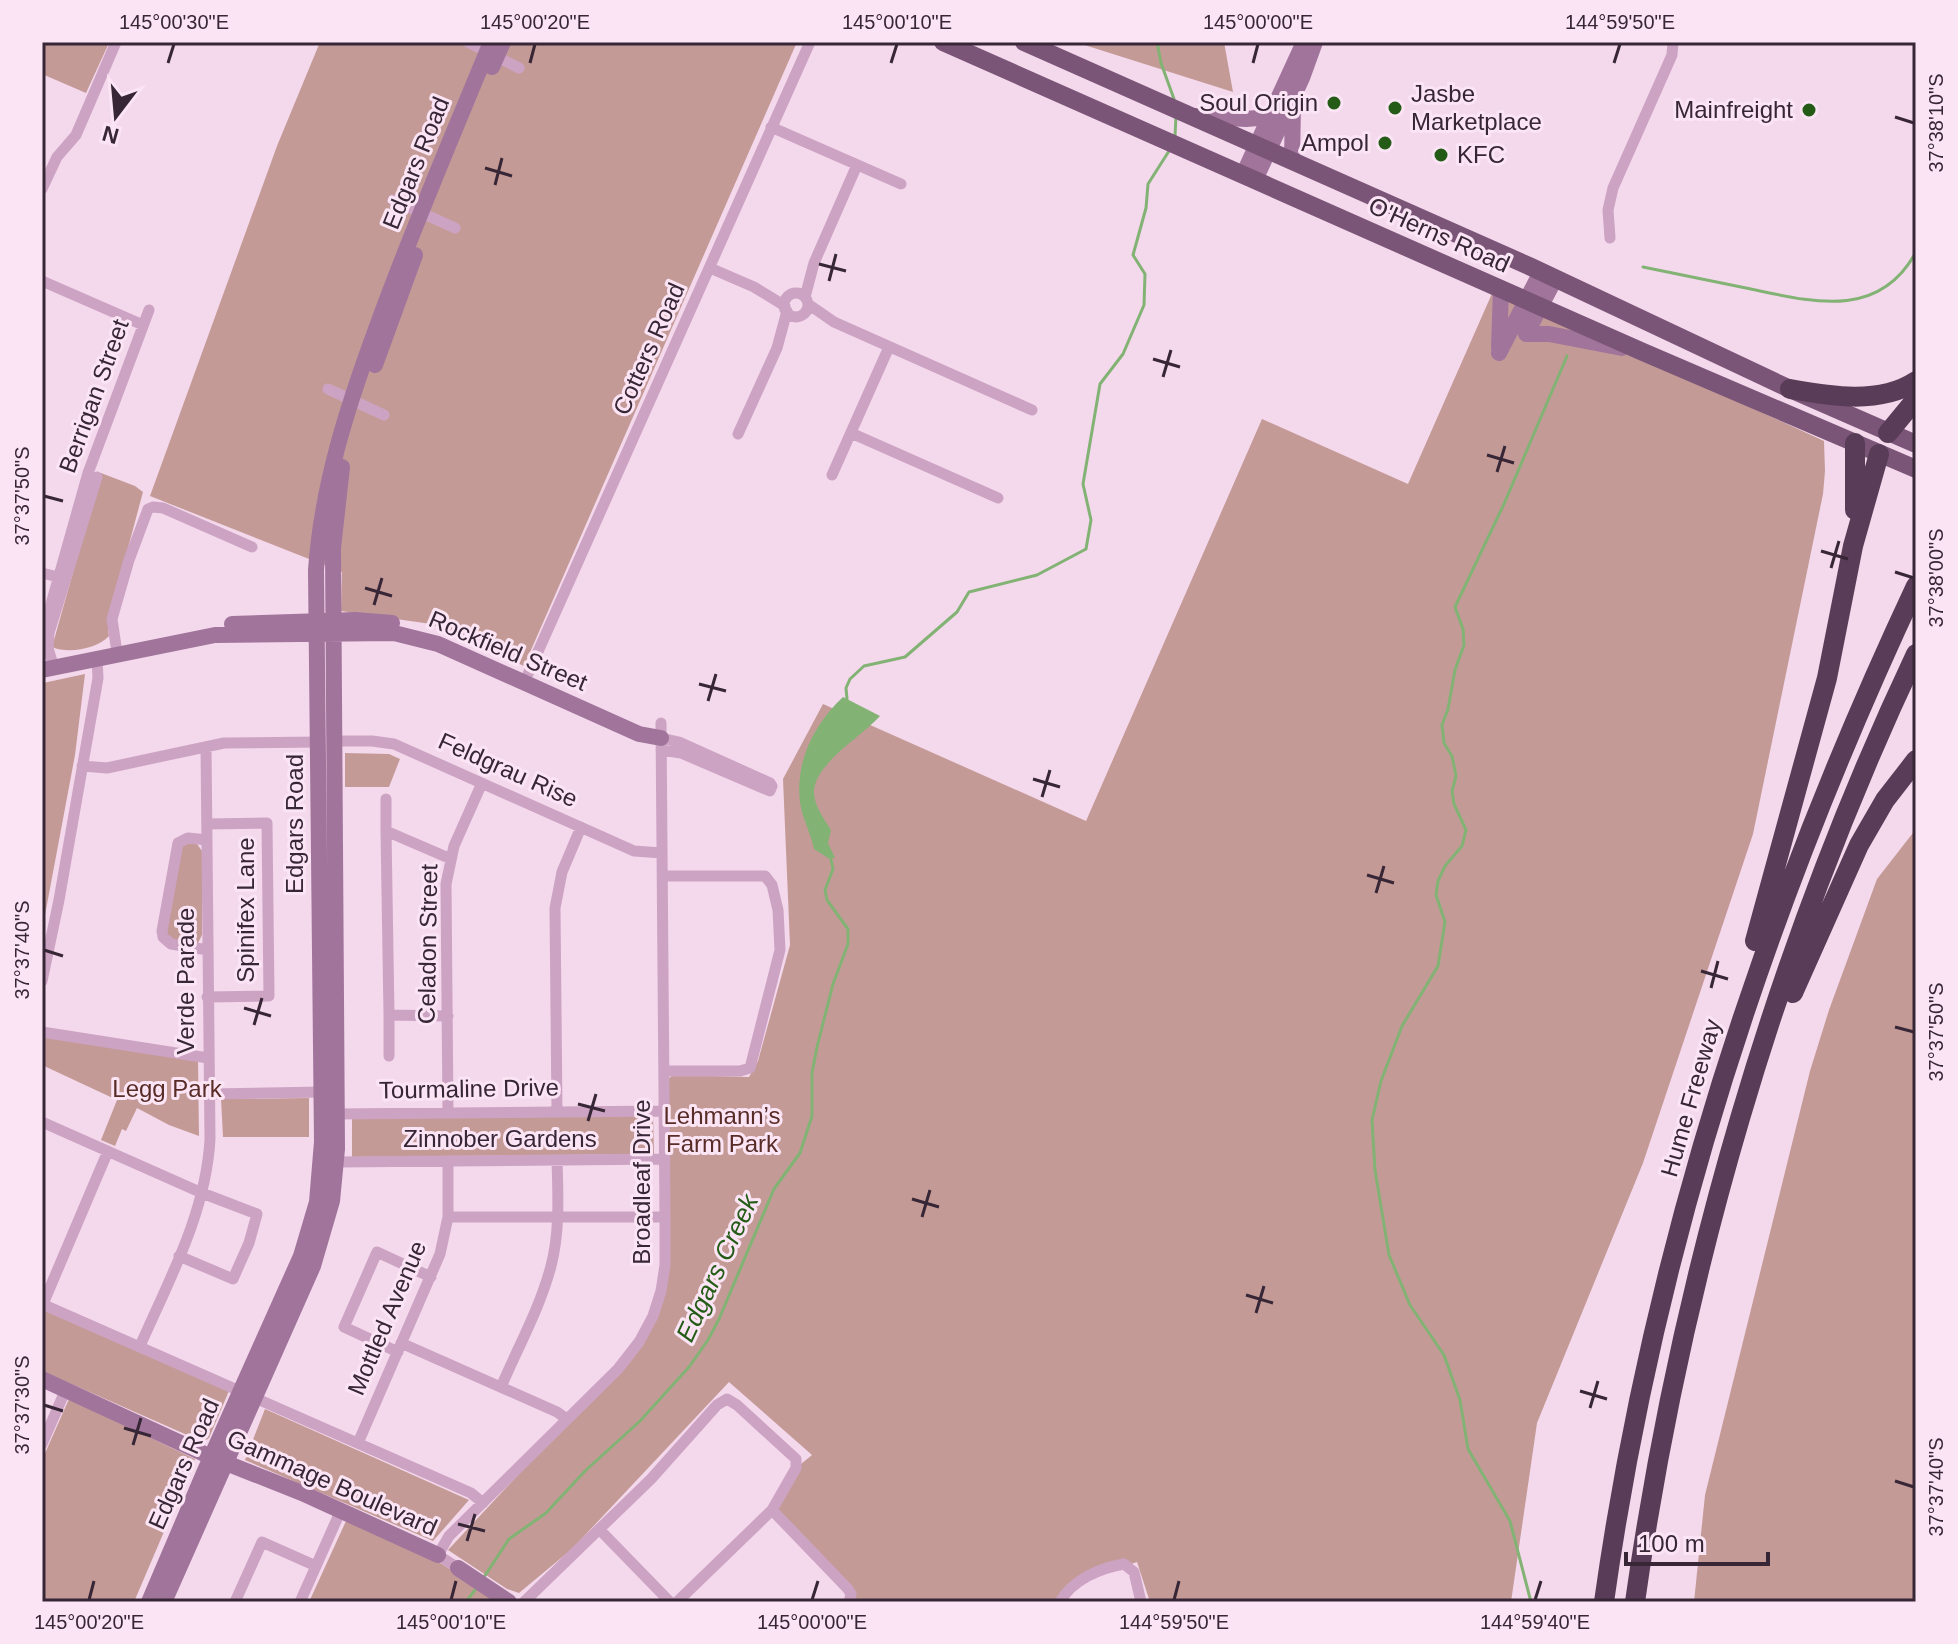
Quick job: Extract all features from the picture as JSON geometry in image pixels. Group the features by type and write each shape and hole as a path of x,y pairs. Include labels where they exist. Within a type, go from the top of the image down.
{"highway":[{"path":"1790,389 1829,396 1859,397 1890,391 1916,381"},
{"path":"1888,433 1916,399"},
{"path":"1853,546 1855,443"},
{"path":"1717,1092 1827,678 1853,546 1879,454"},
{"name":"Hume Freeway","path":"1604,1602 1637,1413 1717,1092 1763,952 1804,843 1853,723 1916,586"},
{"path":"1635,1602 1650,1498 1677,1366 1700,1265 1747,1100 1772,1017 1836,840 1916,654"},
{"path":"1747,1100 1859,845 1885,800 1916,760"}],"main road":[{"name":"O'Herns Road","path":"943,42 1643,352 1916,469"},
{"name":"O'Herns Road","path":"1024,42 1046,47 1159,102 1548,275 1790,389 1916,444"},
{"path":"1263,147 1269,117 1304,42"},
{"path":"1249,178 1263,147 1294,95 1315,42"},
{"name":"Edgars Road","path":"249,1395 310,1230 329,1114 325,627 318,532 334,453 425,215 495,48"},
{"path":"1292,161 1294,95"},
{"path":"1190,115 1246,119 1269,117"},
{"path":"1501,289 1499,353 1534,304 1548,275"},
{"path":"1534,304 1526,334 1549,334 1643,352"},
{"path":"1879,454 1888,433"},
{"name":"Rockfield Street","path":"47,665 118,650 200,627 258,622 394,633 438,644 526,678 639,734 661,735"},
{"name":"Edgars Road","path":"149,1602 321,1245 332,1201 336,1162 329,1114"},
{"name":"Gammage Boulevard","path":"42,1379 218,1460 341,1510 438,1555"},
{"name":"Edgars Road","path":"164,1602 218,1460"},
{"name":"Gammage Boulevard","path":"458,1568 505,1599"}],"street":[{"path":"42,189 57,157 76,135 116,42"},
{"path":"468,42 495,48 519,68"},
{"name":"Cotters Road","path":"526,678 810,42"},
{"path":"1610,238 1608,210 1613,188 1672,55 1673,42"},
{"path":"771,127 901,184"},
{"path":"738,434 857,165"},
{"path":"393,200 455,228"},
{"path":"710,268 1032,410"},
{"path":"42,281 143,325"},
{"name":"Berrigan Street","path":"47,665 47,640 62,578 92,475 149,310"},
{"path":"832,475 889,347"},
{"path":"328,389 384,415"},
{"path":"851,433 998,498"},
{"path":"118,650 112,619 148,509 159,506 252,547"},
{"path":"42,573 62,578"},
{"name":"Berrigan Street","path":"42,636 62,578"},
{"path":"42,981 98,678 96,654"},
{"name":"Rockfield Street","path":"661,735 730,770"},
{"name":"Broadleaf Drive","path":"438,1555 449,1536 618,1369 647,1329 657,1304 663,1278 665,1217 661,735"},
{"name":"Feldgrau Rise","path":"82,766 107,768 224,743 372,741 394,744 634,851 662,853"},
{"name":"Verde Parade","path":"140,1346 202,1193 209,1153 206,747"},
{"name":"Celadon Street","path":"448,1113 446,884 451,859 482,783"},
{"path":"386,799 389,1056"},
{"name":"Spinifex Lane","path":"207,824 267,823 269,996 207,997"},
{"path":"557,1112 555,908 562,872 581,827"},
{"path":"386,831 451,859"},
{"path":"207,840 188,838 178,843 162,931 163,937 171,944 208,950"},
{"path":"663,876 765,876 772,885 781,941 778,967 750,1068 740,1071 664,1071"},
{"path":"389,1015 448,1016"},
{"path":"42,1032 208,1058"},
{"path":"209,1094 329,1092"},
{"name":"Tourmaline Drive","path":"329,1114 664,1111"},
{"path":"42,1122 257,1214 249,1243 233,1279 179,1256"},
{"path":"108,1151 42,1304 471,1493 483,1503"},
{"name":"Zinnober Gardens","path":"336,1162 665,1159"},
{"path":"501,1387 547,1278 557,1218 557,1160"},
{"name":"Mottled Avenue","path":"358,1443 444,1243 448,1217 448,1161"},
{"path":"448,1217 665,1217"},
{"path":"431,1277 377,1252 344,1327 501,1387 567,1419"},
{"path":"42,1444 66,1389"},
{"path":"524,1602 651,1479 721,1402 725,1399 733,1401 796,1459 796,1468 772,1510 677,1602"},
{"path":"300,1602 341,1510"},
{"path":"772,1510 848,1589 851,1594 849,1602"},
{"path":"599,1529 670,1602"},
{"path":"235,1602 262,1542 316,1566"},
{"name":"Gammage Boulevard","path":"438,1555 458,1568"},
{"path":"1060,1602 1077,1582 1124,1564 1134,1572 1141,1602"}],"green space":[{"path":"42,42 107,42 86,93 42,74"},
{"path":"320,42 797,42 524,666 431,624 341,611 342,572 150,496 277,146"},
{"path":"1075,42 1224,42 1233,92"},
{"name":"Lehmann’s Farm Park","path":"1494,289 1824,441 1825,471 1823,494 1753,834 1643,1163 1537,1423 1511,1602 1150,1602 1137,1562 1077,1582 1060,1602 849,1602 851,1597 772,1510 796,1468 812,1455 729,1382 572,1549 519,1593 507,1589 448,1550 561,1429 617,1376 665,1293 667,1080 673,1075 749,1077 758,1061 790,945 783,779 823,704 1086,821 1262,419 1408,484"},
{"path":"101,473 143,492 110,615 109,636 90,647 59,649 52,647"},
{"path":"85,674 75,755 42,931 43,683"},
{"path":"345,753 389,754 400,759 389,787 345,787"},
{"path":"1916,829 1916,1602 1694,1602 1705,1495 1810,1071 1877,879"},
{"path":"188,843 197,844 202,851 202,935 198,943 169,939 166,931 180,847"},
{"name":"Legg Park","path":"42,1036 198,1061 199,1136 137,1108 126,1131 122,1129 115,1146 101,1140 117,1100 42,1065"},
{"path":"309,1098 309,1137 223,1137 221,1099"},
{"path":"653,1115 654,1154 352,1157 352,1118"},
{"path":"42,1308 229,1391 209,1438 203,1442 42,1371"},
{"path":"69,1399 195,1459 134,1602 42,1602 42,1460"},
{"path":"265,1409 469,1500 433,1541 245,1460"},
{"path":"346,1521 442,1564 501,1602 309,1602"}],"shaded area":[{"path":"843,697 880,716 831,760 817,780 815,801 831,830 828,843 835,858 828,858 814,849 801,808 800,776 814,733"}],"waterway":[{"name":"Edgars Creek","path":"1157,42 1174,99"},
{"name":"Edgars Creek","path":"1175,136 1176,116"},
{"name":"Edgars Creek","path":"847,699 846,688 850,679 864,666 905,657 957,612 969,592 1037,575 1086,549 1091,520 1083,484 1100,384 1123,354 1144,305 1145,274 1133,255 1146,208 1148,184 1169,151"},
{"path":"1643,267 1794,298 1840,301 1862,298 1882,289 1900,274 1916,252"},
{"path":"1531,1602 1510,1521 1468,1449 1460,1400 1444,1355 1410,1305 1389,1255 1375,1170 1372,1120 1381,1081 1402,1026 1438,966 1445,922 1436,895 1438,881 1445,866 1462,846 1466,830 1454,804 1452,791 1456,776 1452,756 1444,743 1442,725 1464,645 1463,629 1455,607 1504,504 1567,356"},
{"name":"Edgars Creek","path":"484,1577 509,1539 546,1513 585,1471 640,1421 689,1367 719,1319 774,1189 800,1153 812,1116 812,1073 817,1047 833,984 848,944 848,929 827,900 825,890 833,869 830,855"},
{"name":"Edgars Creek","path":"466,1602 478,1586"}],"place":[{"name":"Soul Origin","path":"1334,103"},
{"name":"Jasbe Marketplace","path":"1395,108"},
{"name":"Mainfreight","path":"1809,110"},
{"name":"Ampol","path":"1385,143"},
{"name":"KFC","path":"1441,155"}]}
